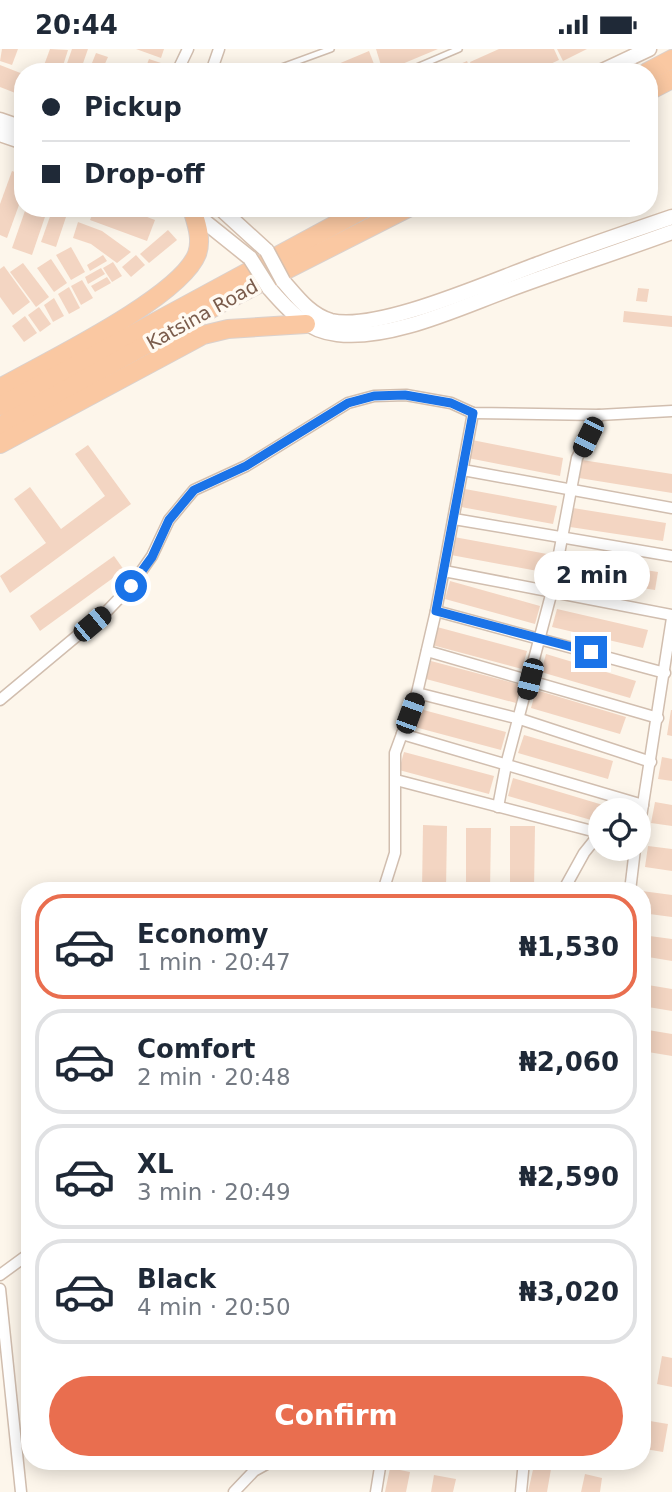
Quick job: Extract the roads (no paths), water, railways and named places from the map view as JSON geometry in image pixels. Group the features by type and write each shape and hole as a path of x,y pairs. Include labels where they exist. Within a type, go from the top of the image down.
{"highway":[{"path":"0,388 154,299 179,277 197,255 199,233 193,217"},
{"path":"299,243 326,217"},
{"name":"Katsina Road","path":"0,406 349,217"},
{"name":"Katsina Road","path":"0,426 261,281 390,217"},
{"path":"0,444 203,335 228,328 306,324"}],"main road":[{"path":"619,63 649,49"},
{"path":"199,217 250,258 269,288 293,316 306,324 337,334 376,333 431,318 672,232"},
{"path":"230,217 267,251 283,281 316,314 351,323 380,318 445,298 672,217"}],"street":[{"path":"0,700 108,610 131,586 152,557 169,520 194,490 246,466 348,403 374,396 405,395 451,403 473,413 599,415 672,411"},
{"path":"386,882 395,853 395,753 417,693 436,611 473,413"},
{"path":"498,807 506,765 552,591 578,458 599,415"},
{"path":"463,470 672,508"},
{"path":"454,519 672,556"},
{"path":"444,571 672,617 644,798"},
{"path":"436,611 665,673"},
{"path":"426,651 658,718"},
{"path":"417,693 520,719 651,762"},
{"path":"402,734 620,798"},
{"path":"396,780 588,830"},
{"path":"568,882 588,848"},
{"path":"631,882 634,861"},
{"path":"0,1275 21,1260"},
{"path":"0,1289 21,1492"},
{"path":"234,1492 257,1470"},
{"path":"376,1492 380,1470"},
{"path":"521,1492 523,1470"}],"lane":[{"path":"293,63 331,49"},
{"path":"426,63 459,49"}]}
